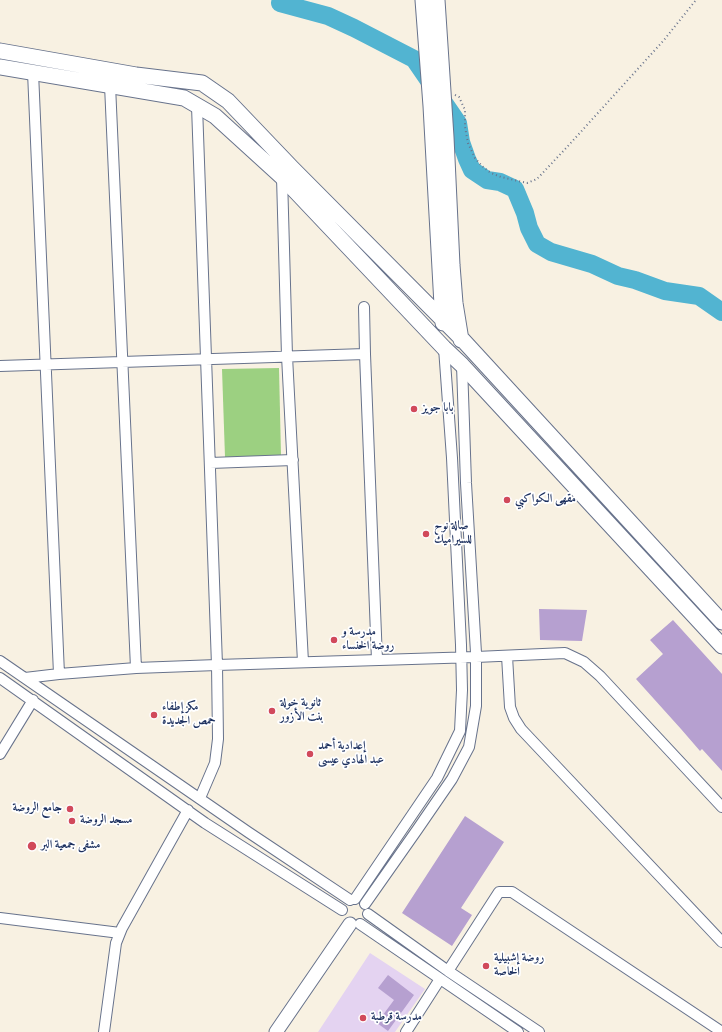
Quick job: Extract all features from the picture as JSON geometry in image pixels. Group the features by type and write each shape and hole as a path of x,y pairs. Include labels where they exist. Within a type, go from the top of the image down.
{"main road":[{"path":"423,0 431,106 444,348"},
{"path":"437,0 455,303 461,338 462,365"},
{"path":"0,51 136,75 202,84 228,101 292,168 461,338 722,622"},
{"path":"0,66 184,98 215,116 282,177 444,348 462,365 722,646"}],"street":[{"path":"33,72 59,674"},
{"path":"110,85 136,668"},
{"path":"197,106 217,665 218,739 214,763 200,798"},
{"path":"282,177 287,356 303,662"},
{"path":"364,307 377,660"},
{"path":"444,348 452,458 461,658 462,690 460,731 437,778 352,900 344,906 342,910 343,918 346,921 355,924 518,1032"},
{"path":"0,366 365,354"},
{"path":"276,1032 355,924 364,922 367,918 366,909 452,779 469,747 476,706 476,657 466,483 462,365"},
{"path":"210,463 293,460"},
{"path":"25,678 136,668 461,658 565,653 584,662 600,676 722,807"},
{"path":"507,656 510,707 514,718 521,729 722,942"},
{"path":"0,661 352,900 361,901 366,909 448,970 539,1032"},
{"path":"0,678 205,823 342,910"},
{"path":"0,754 33,700"},
{"path":"104,1032 116,943 120,933 188,810"},
{"path":"448,970 499,892 512,892 722,1032"},
{"path":"0,918 120,933"},
{"path":"406,1032 440,979"}],"path":[{"path":"443,91 459,98 465,110 465,128 468,142 475,158 482,166 491,173 501,177 527,183 537,179 568,146 664,40 696,0"}],"shaded area":[{"path":"370,953 425,989 395,1032 318,1032"}],"green space":[{"path":"279,368 281,456 225,457 222,369"}],"building":[{"path":"539,609 587,610 582,641 540,640"},
{"path":"673,620 722,674 722,771 702,749 700,751 636,679 663,654 650,640"},
{"path":"465,816 504,842 461,908 472,915 452,946 402,913"},
{"path":"388,975 414,995 388,1031 377,1023 394,1000 378,988"}],"waterway":[{"path":"280,3 328,16 414,59 458,123 461,142 472,170 487,180 500,182 515,189 525,213 529,228 537,244 551,252 592,264 618,276 635,280 665,291 699,296 722,312"}],"place":[{"name":"بابا جويز","path":"414,409"},
{"name":"مقهى الكواكبي","path":"507,500"},
{"name":"صالة نوح للسيراميك","path":"426,534"},
{"name":"مدرسة و روضة الخنساء","path":"334,640"},
{"name":"ثانوية خولة بنت الأزور","path":"272,711"},
{"name":"مكز إطفاء حمص الجديدة","path":"154,715"},
{"name":"إعدادية أحمد عبد الهادي عيسى","path":"310,754"},
{"name":"جامع الروضة","path":"70,809"},
{"name":"مسجد الروضة","path":"72,821"},
{"name":"مشفى جمعية البر","path":"32,846"},
{"name":"روضة إشبيلية الخاصة","path":"486,966"},
{"name":"مدرسة قرطبة","path":"363,1018"}]}
